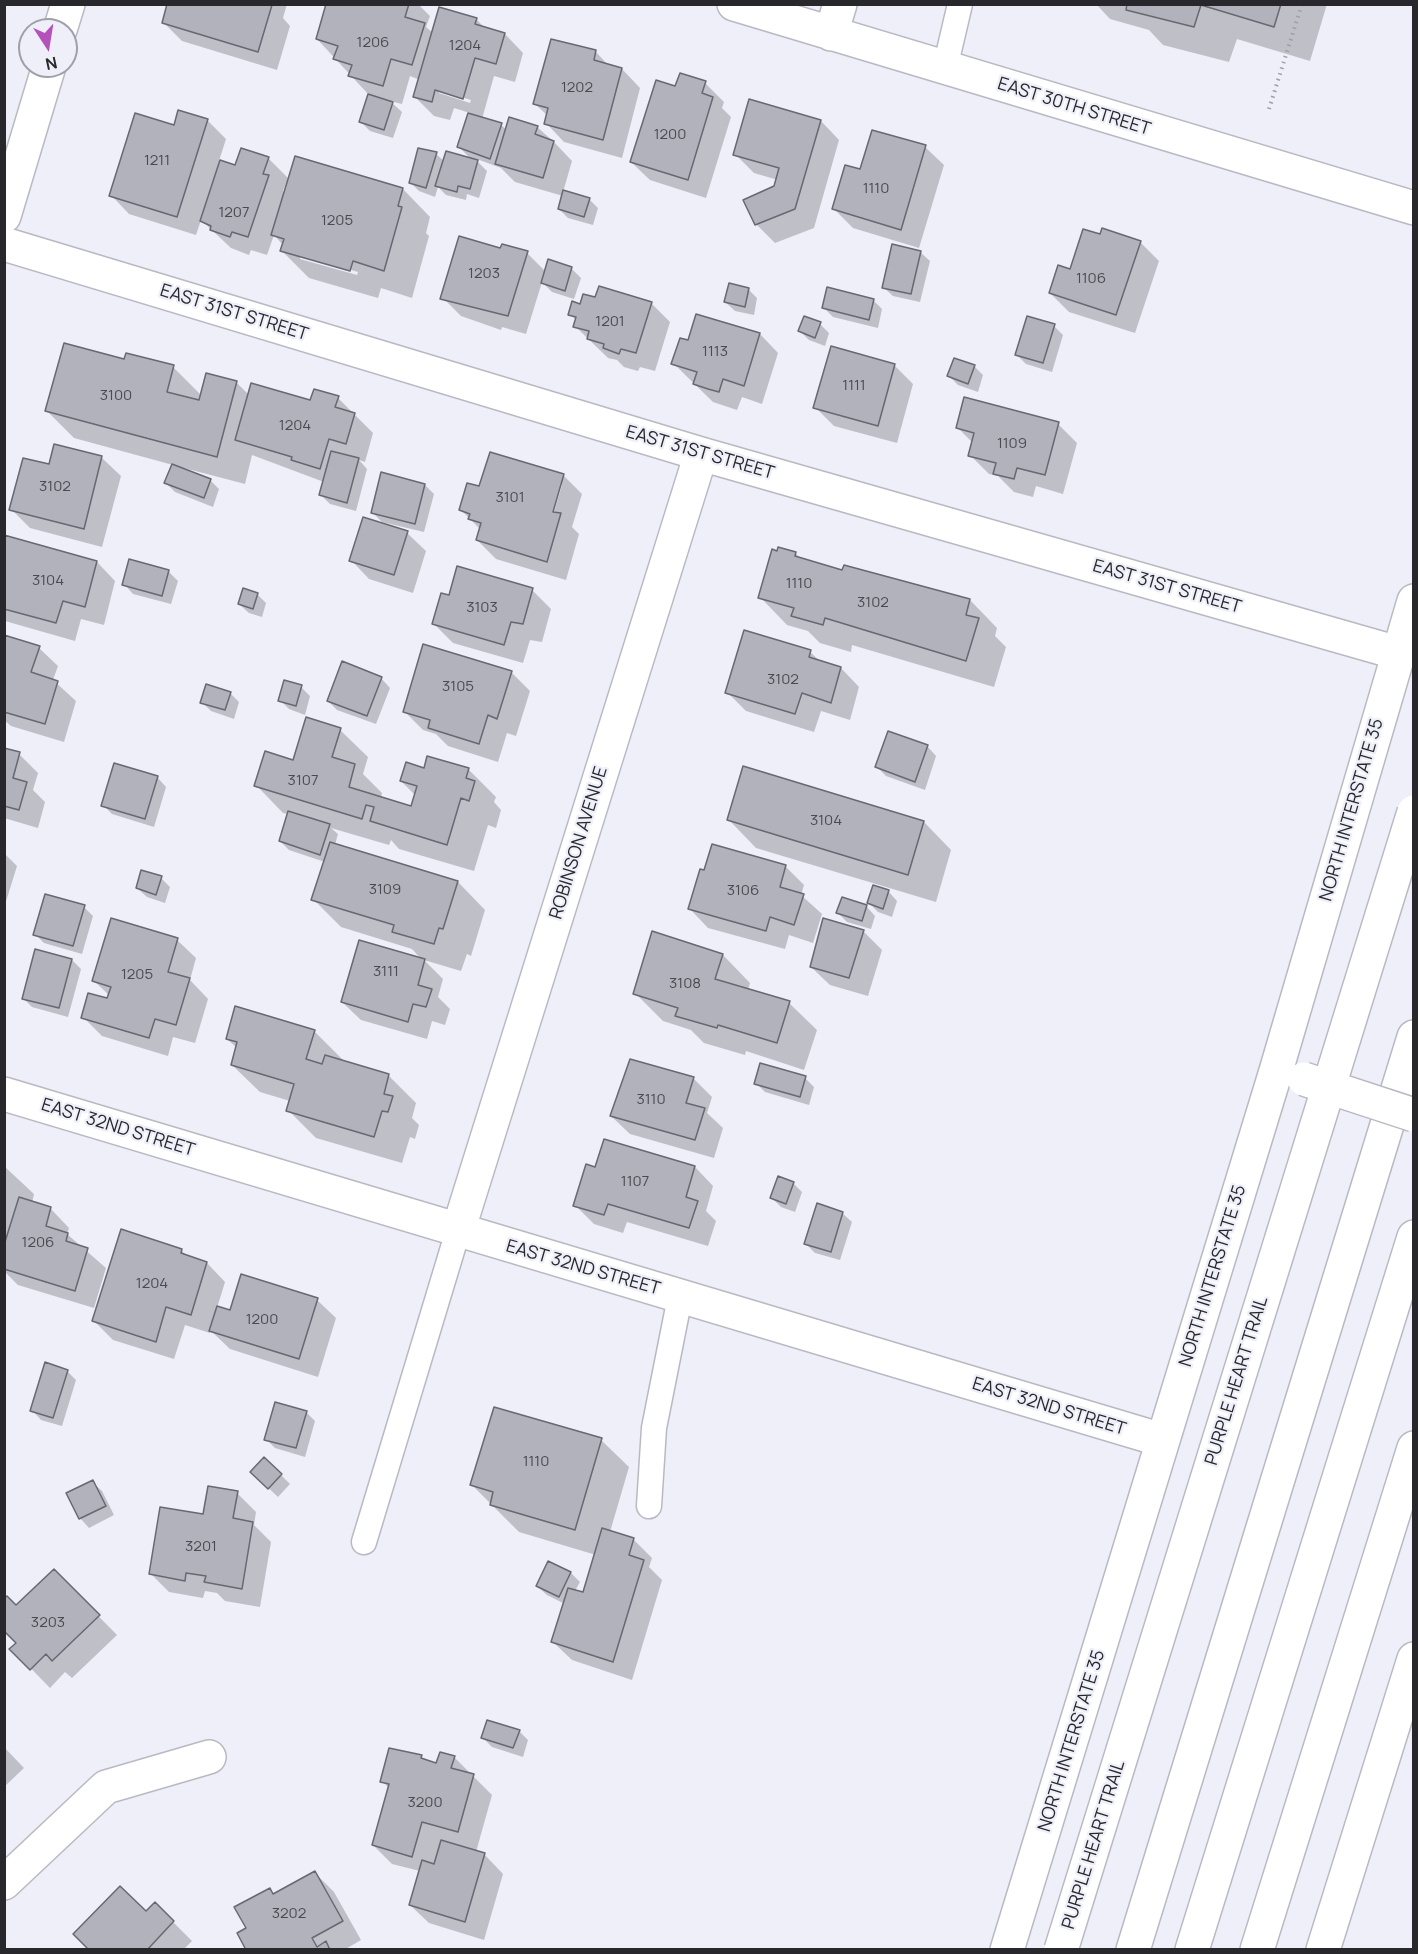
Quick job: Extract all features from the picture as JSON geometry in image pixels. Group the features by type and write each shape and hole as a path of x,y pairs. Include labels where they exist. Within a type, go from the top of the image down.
{"main road":[{"name":"EAST 30TH STREET","path":"734,4 835,19 945,68 1413,208"},
{"path":"4,216 45,78"},
{"name":"EAST 31ST STREET","path":"4,244 701,454 1398,653"},
{"name":"ROBINSON AVENUE","path":"458,1231 701,454"},
{"name":"NORTH INTERSTATE 35","path":"1008,1950 1276,1071 1413,601"},
{"name":"PURPLE HEART TRAIL","path":"1061,1950 1413,812"},
{"path":"1133,1950 1413,1037"},
{"path":"1304,1079 1413,1115"},
{"name":"EAST 32ND STREET","path":"4,1094 1162,1440"},
{"path":"1192,1950 1413,1238"},
{"path":"1257,1950 1413,1448"},
{"path":"1323,1950 1413,1659"},
{"path":"4,1883 106,1787 209,1757"}],"lane":[{"path":"945,68 960,4"},
{"path":"364,1542 458,1231"},
{"path":"649,1506 654,1428 680,1297"}],"path":[{"path":"1269,109 1302,4"}],"building":[{"path":"167,4 272,5 258,52 162,23"},
{"path":"326,4 409,4 405,17 425,23 412,65 391,59 383,86 348,76 352,65 333,59 338,46 316,39"},
{"path":"1127,4 1281,4 1274,27 1201,5 1194,27 1126,10"},
{"path":"439,7 477,18 475,24 505,33 496,64 475,58 463,99 435,90 432,102 413,97"},
{"path":"551,39 596,50 594,60 622,68 603,140 544,124 548,108 533,104"},
{"path":"680,73 706,81 702,93 713,97 688,180 630,162 656,80 675,86"},
{"path":"368,94 393,102 384,130 359,122"},
{"path":"749,99 821,120 795,209 755,225 743,200 774,186 779,168 733,155"},
{"path":"178,110 208,119 177,217 109,196 135,113 174,125"},
{"path":"468,113 502,123 490,159 457,147"},
{"path":"509,117 538,126 535,134 554,141 543,178 495,164"},
{"path":"872,130 926,145 901,230 832,209 845,165 860,169"},
{"path":"241,148 269,157 263,174 269,175 248,237 232,232 230,237 210,230 211,226 200,221 220,160 235,165"},
{"path":"418,148 437,152 426,188 409,183"},
{"path":"446,151 478,160 470,189 458,186 457,192 435,186"},
{"path":"295,156 403,188 398,206 402,207 384,271 353,261 350,271 280,251 284,239 271,235"},
{"path":"563,190 590,198 584,217 558,209"},
{"path":"1102,228 1141,241 1116,315 1049,293 1058,265 1070,269 1083,229 1100,234"},
{"path":"459,236 500,248 502,244 528,251 508,316 440,299"},
{"path":"892,244 921,251 911,294 882,288"},
{"path":"548,259 572,267 565,291 541,283"},
{"path":"729,283 749,288 745,307 724,302"},
{"path":"599,286 652,302 636,353 621,349 619,354 603,348 604,344 587,339 589,331 573,327 576,317 568,315 572,301 580,304 583,294 595,297"},
{"path":"827,287 874,299 869,320 822,308"},
{"path":"696,314 760,333 744,386 723,379 719,392 708,389 693,384 697,372 671,364 680,338 688,340"},
{"path":"804,316 821,322 815,338 798,331"},
{"path":"1027,316 1055,324 1043,363 1015,355"},
{"path":"64,343 124,359 126,353 174,365 167,392 199,400 206,373 237,381 217,457 45,411"},
{"path":"831,346 895,364 878,426 813,408"},
{"path":"954,358 975,365 968,384 947,376"},
{"path":"251,383 310,400 314,389 339,396 335,407 355,413 346,444 329,439 320,469 291,460 292,457 235,440"},
{"path":"964,397 1059,422 1045,475 1017,468 1014,479 993,474 996,463 968,456 974,433 956,428"},
{"path":"54,444 102,456 84,529 9,510 23,458 49,464"},
{"path":"331,451 359,458 347,503 319,495"},
{"path":"490,452 564,474 553,512 561,513 547,562 476,540 481,523 468,519 470,514 459,510 467,483 479,486"},
{"path":"172,464 211,479 204,498 164,483"},
{"path":"381,472 425,484 415,524 371,513"},
{"path":"363,517 408,531 394,575 349,561"},
{"path":"4,535 97,561 85,607 63,601 56,623 4,609"},
{"path":"778,547 796,552 795,556 842,570 844,565 970,599 966,615 979,618 966,661 825,618 823,625 791,616 794,608 758,598 772,549 777,551"},
{"path":"129,559 169,570 162,596 122,585"},
{"path":"457,566 533,588 523,624 511,622 504,645 432,624 441,593 449,595"},
{"path":"243,588 258,593 253,609 238,604"},
{"path":"744,630 811,650 809,657 841,667 831,703 802,693 795,714 725,693"},
{"path":"4,635 40,646 31,672 58,681 45,724 4,712"},
{"path":"423,644 512,671 497,719 488,715 479,744 428,728 430,720 403,712"},
{"path":"342,661 382,677 367,716 327,701"},
{"path":"284,680 302,685 296,706 278,701"},
{"path":"206,684 231,692 225,710 200,703"},
{"path":"306,717 341,728 332,757 355,764 349,787 411,806 417,786 400,781 406,762 424,768 427,756 469,768 466,778 475,781 469,801 461,798 447,845 370,821 374,807 366,805 362,819 254,786 265,751 293,760"},
{"path":"888,731 928,745 915,782 875,767"},
{"path":"4,748 20,752 13,778 27,782 19,810 4,806"},
{"path":"114,763 158,776 145,819 101,806"},
{"path":"743,766 924,821 908,875 727,820"},
{"path":"288,811 330,824 320,855 279,841"},
{"path":"330,842 458,881 443,929 439,928 434,944 392,932 394,925 311,900"},
{"path":"712,844 786,865 780,887 804,894 794,925 770,917 766,931 688,909 700,869 704,870"},
{"path":"141,870 162,876 156,895 136,888"},
{"path":"873,885 889,890 883,909 867,903"},
{"path":"45,894 85,905 73,946 33,935"},
{"path":"842,897 867,905 862,921 836,913"},
{"path":"111,918 178,938 168,972 190,978 176,1025 155,1019 149,1038 81,1018 88,993 107,998 111,987 92,981"},
{"path":"823,918 864,930 849,978 810,967"},
{"path":"652,931 723,954 715,979 790,1001 777,1043 718,1025 717,1028 675,1016 678,1008 633,994"},
{"path":"359,940 425,959 418,985 432,989 426,1007 413,1004 408,1022 341,1002"},
{"path":"35,949 72,959 59,1008 22,999"},
{"path":"235,1006 315,1030 306,1059 322,1064 325,1055 389,1074 384,1094 393,1096 388,1112 382,1111 374,1137 286,1111 294,1084 231,1065 237,1042 226,1039"},
{"path":"630,1059 694,1077 686,1103 705,1108 695,1140 610,1116"},
{"path":"760,1063 806,1076 800,1097 754,1084"},
{"path":"604,1139 695,1166 686,1197 698,1201 689,1228 608,1204 604,1215 573,1206 586,1164 595,1167"},
{"path":"778,1176 794,1182 786,1204 770,1198"},
{"path":"19,1197 51,1207 46,1226 68,1233 66,1241 88,1248 75,1291 4,1269 4,1245"},
{"path":"817,1203 843,1212 831,1252 804,1244"},
{"path":"121,1229 182,1249 181,1253 207,1262 191,1315 166,1307 156,1342 92,1321"},
{"path":"241,1274 318,1298 299,1359 209,1331 217,1306 230,1310"},
{"path":"45,1362 68,1370 53,1418 30,1411"},
{"path":"275,1402 307,1411 296,1448 264,1440"},
{"path":"494,1407 602,1438 575,1530 490,1505 493,1492 470,1485"},
{"path":"264,1457 282,1474 268,1489 250,1472"},
{"path":"93,1480 106,1506 79,1519 66,1493"},
{"path":"208,1486 238,1491 233,1518 253,1522 242,1589 204,1582 206,1576 186,1573 185,1581 149,1574 160,1507 203,1514"},
{"path":"602,1528 634,1538 629,1555 644,1560 613,1662 551,1642 568,1588 583,1592"},
{"path":"548,1561 571,1572 559,1597 536,1586"},
{"path":"54,1569 100,1615 52,1661 46,1654 30,1670 9,1649 16,1643 4,1631 4,1598 7,1596 16,1605"},
{"path":"487,1720 520,1730 513,1748 481,1738"},
{"path":"389,1748 422,1755 421,1758 436,1763 440,1752 455,1756 451,1768 474,1774 458,1832 422,1822 412,1857 372,1845 389,1784 380,1782"},
{"path":"441,1840 485,1853 465,1922 409,1905 422,1860 434,1864"},
{"path":"315,1871 343,1921 312,1938 317,1947 326,1941 330,1950 246,1950 237,1933 246,1928 234,1907 270,1888 273,1894"},
{"path":"120,1886 146,1911 155,1902 174,1921 147,1950 89,1950 73,1934"}]}
